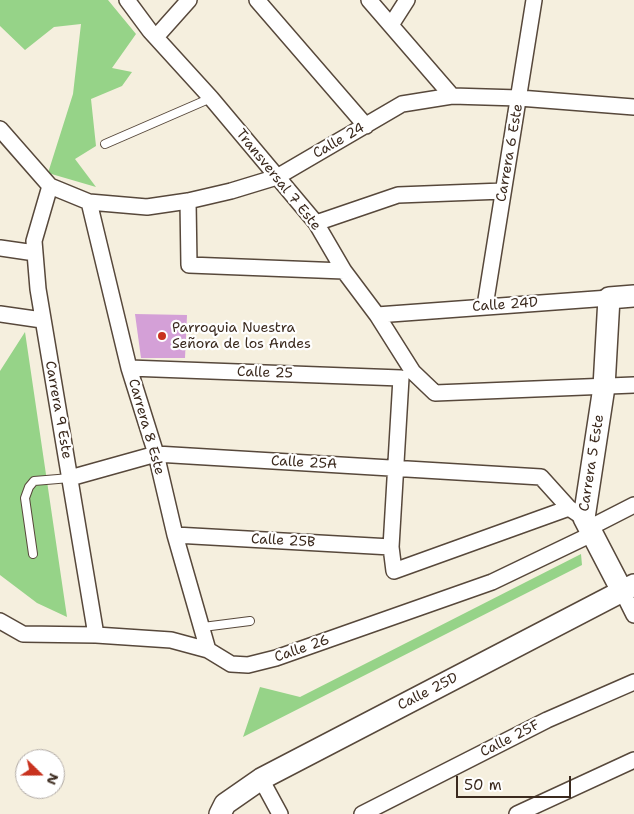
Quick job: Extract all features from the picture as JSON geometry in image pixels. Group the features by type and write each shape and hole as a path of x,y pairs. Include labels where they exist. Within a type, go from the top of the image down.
{"main road":[{"name":"Calle 24D","path":"609,298 634,296"},
{"name":"Carrera 5 Este","path":"583,522 604,386 609,298"},
{"path":"583,522 628,588"},
{"name":"Calle 25D","path":"222,809 261,779 628,588"}],"street":[{"name":"Transversal 7 Este","path":"127,0 156,37 211,98 316,223 344,271 377,315 407,375 435,393 604,386"},
{"path":"156,37 189,0"},
{"path":"257,0 366,126"},
{"path":"369,0 452,96"},
{"path":"392,25 407,0"},
{"name":"Carrera 6 Este","path":"485,306 534,0"},
{"name":"Calle 24","path":"50,186 89,202 147,207 231,192 277,177 402,104 452,96 519,98 634,107"},
{"path":"0,129 50,186"},
{"name":"Carrera 9 Este","path":"50,186 34,241 38,289 96,635"},
{"path":"316,223 398,195 503,191"},
{"path":"188,201 189,265 344,271"},
{"name":"Carrera 8 Este","path":"89,202 129,368 156,454 175,534 208,650"},
{"path":"0,248 35,253"},
{"name":"Calle 24D","path":"377,315 609,298"},
{"path":"0,314 42,320"},
{"name":"Calle 25","path":"129,368 407,375"},
{"path":"407,375 394,468 391,547 394,571 583,522 634,505"},
{"path":"604,386 634,385"},
{"name":"Calle 25A","path":"70,478 156,454 541,477 583,522"},
{"name":"Calle 26","path":"0,621 23,634 96,635 171,640 208,650 231,664 248,665 276,658 492,582 583,522"},
{"name":"Calle 25B","path":"175,534 391,547"},
{"path":"628,588 634,615"},
{"name":"Calle 25F","path":"362,814 546,720 634,682"},
{"path":"517,814 634,760"},
{"path":"261,779 280,814"}],"lane":[{"path":"105,144 211,98"},
{"path":"33,554 25,498 29,487 34,481 70,478"},
{"path":"203,627 250,621"}],"green space":[{"path":"0,0 108,0 136,34 112,68 132,72 122,86 91,99 96,146 75,159 96,187 48,173 73,94 81,24 54,27 25,50 0,26"},
{"path":"25,332 67,617 37,603 0,575 0,371"},
{"path":"581,554 582,565 243,737 260,687 300,697"}],"building":[{"name":"Parroquia Nuestra Señora de los Andes","path":"135,314 187,315 185,358 141,358"}],"place":[{"name":"Parroquia Nuestra Señora de los Andes","path":"162,336"}]}
